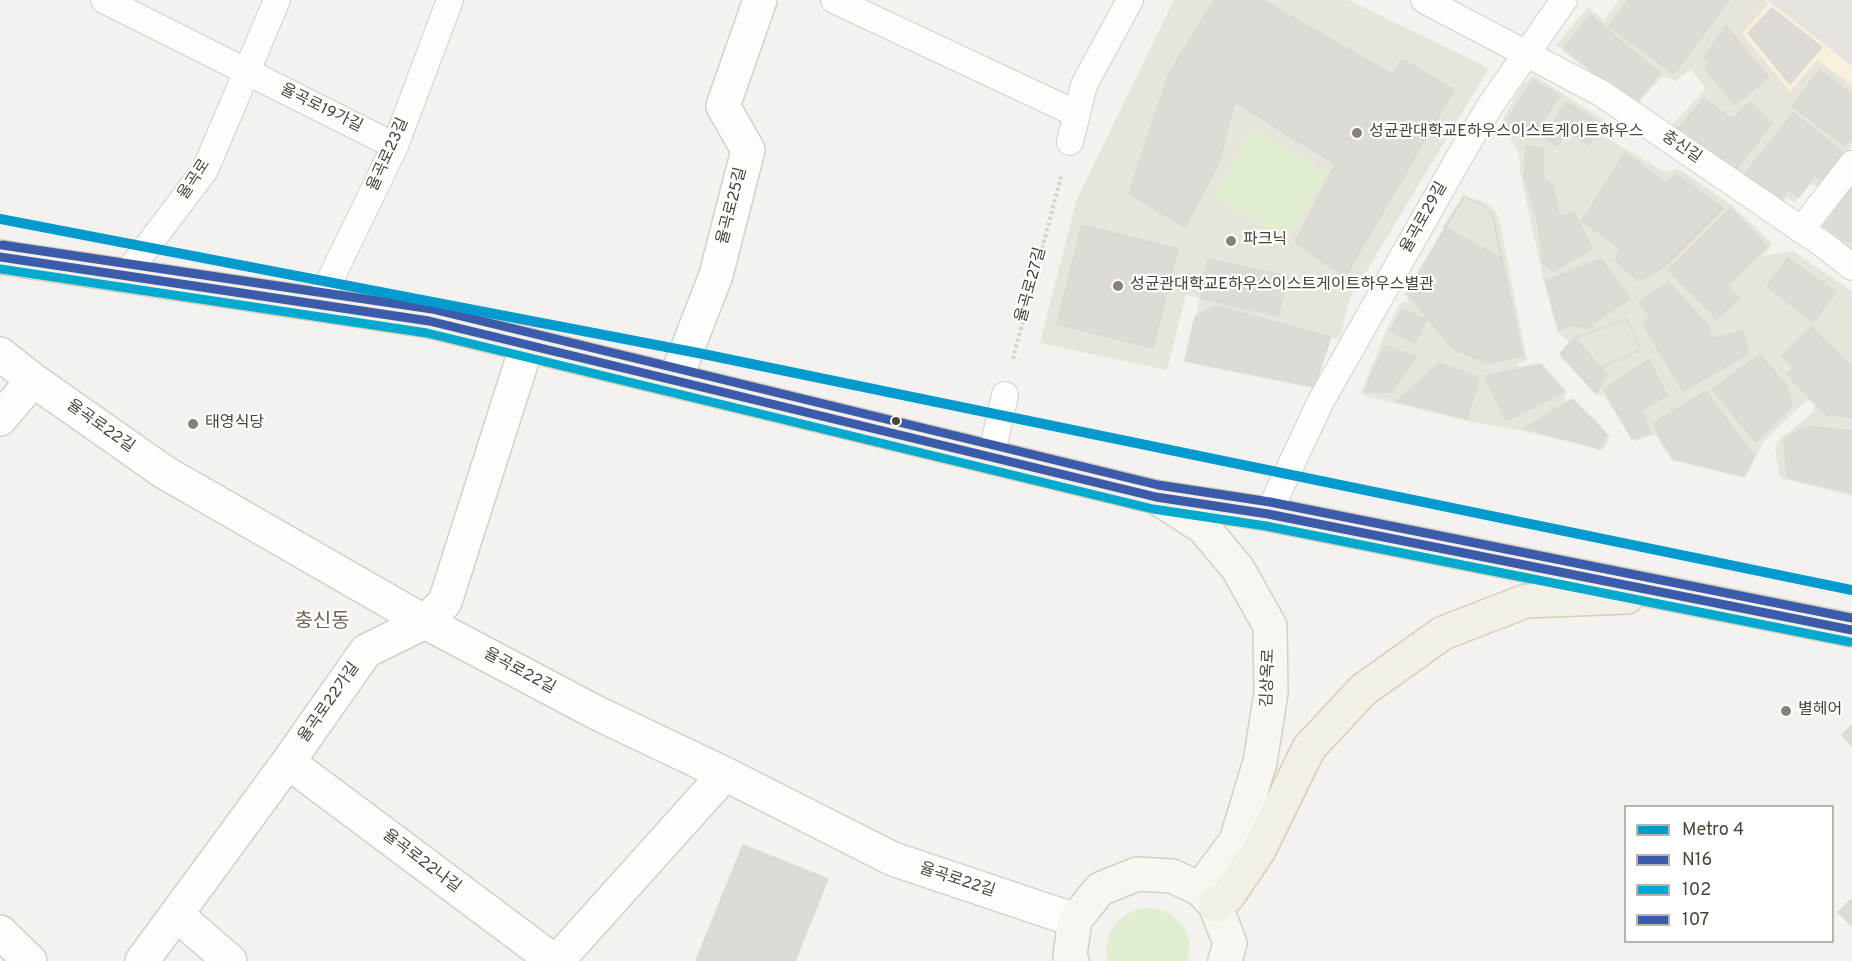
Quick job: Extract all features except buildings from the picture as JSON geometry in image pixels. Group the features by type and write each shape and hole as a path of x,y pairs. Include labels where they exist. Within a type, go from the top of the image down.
{"main road":[{"path":"0,257 429,321 1156,497 1268,514 1852,630"},
{"path":"1208,897 1228,896 1259,850 1309,748 1363,690 1443,633 1526,601 1683,595"}],"street":[{"name":"율곡로25길","path":"675,381 716,275 748,150 723,106 760,0"},
{"name":"율곡로22가길","path":"142,961 366,651 425,622 445,602 527,345"},
{"name":"율곡로22길","path":"0,354 33,380 165,472 425,622 597,713 725,774 893,859 1075,920"},
{"path":"0,419 33,380"},
{"name":"김상옥로","path":"1156,497 1203,527 1238,569 1270,626 1271,693 1260,762 1236,841 1208,897"},
{"name":"율곡로22나길","path":"288,762 555,961 725,774"},
{"path":"1072,961 1070,955 1075,920 1100,889 1137,873 1172,876 1208,897 1230,943 1225,961"},
{"path":"177,915 230,961"},
{"path":"0,932 30,961"}],"lane":[{"name":"율곡로19가길","path":"104,0 395,146"},
{"path":"247,73 277,0"},
{"name":"율곡로23길","path":"318,305 395,146 450,0"},
{"path":"834,0 1077,114"},
{"path":"1070,142 1084,85 1130,0"},
{"path":"1424,0 1527,55"},
{"name":"율곡로29길","path":"1268,514 1327,391 1464,149 1564,0"},
{"name":"충신길","path":"1527,55 1601,93 1802,230 1852,267"},
{"name":"율곡로","path":"125,276 206,170 247,73"},
{"path":"1802,230 1852,164"},
{"path":"991,457 1005,395"}],"path":[{"name":"율곡로27길","path":"1005,395 1070,142"}],"shaded area":[{"path":"1174,0 1348,0 1489,68 1349,300 1340,339 1331,338 1314,387 1185,361 1200,298 1186,295 1167,370 1040,343 1076,201"},
{"path":"1619,0 1765,0 1852,67 1852,146 1818,186 1810,185 1794,203 1788,198 1778,204 1667,130 1706,89 1691,69 1676,81 1663,76 1634,107 1556,45 1588,7 1604,20"},
{"path":"1767,0 1852,0 1852,66 1770,2"},
{"path":"1535,76 1607,122 1603,136 1665,172 1679,169 1730,204 1770,241 1772,245 1763,256 1793,251 1852,291 1852,496 1781,478 1779,475 1775,448 1778,441 1813,412 1815,407 1810,401 1807,400 1764,441 1745,478 1672,460 1655,435 1632,440 1605,396 1596,395 1561,357 1560,353 1569,342 1557,332 1520,172 1519,154 1513,142 1499,126 1522,85"},
{"path":"1852,184 1852,255 1817,229"},
{"path":"1463,195 1485,202 1493,208 1499,219 1527,360 1517,364 1518,367 1543,364 1567,392 1564,395 1565,401 1573,398 1610,437 1603,450 1523,431 1467,421 1362,395 1361,392 1387,329 1400,303 1409,302 1405,294"}],"green space":[{"path":"1252,129 1327,173 1287,240 1213,196"},
{"path":"1140,908 1166,911 1177,919 1185,929 1190,941 1188,961 1108,961 1106,946 1110,932 1117,921"}],"sand":[{"path":"1770,2 1852,66 1852,85 1817,60 1790,92 1742,33","holes":["1771,8 1822,47 1790,84 1748,33"]}],"metro line":[{"name":"4","path":"0,219 703,354 1852,590"}],"transit line":[{"name":"107","path":"2,245 432,309 1158,485 1270,502 1852,618"},
{"name":"N16","path":"0,257 429,321 1156,497 1268,514 1852,630"},
{"name":"102","path":"0,269 427,333 1153,509 1266,526 1850,642"}],"place":[{"name":"성균관대학교E하우스이스트게이트하우스","path":"1357,133"},
{"name":"파크닉","path":"1231,241"},
{"name":"성균관대학교E하우스이스트게이트하우스별관","path":"1118,286"},
{"name":"태영식당","path":"193,424"},
{"name":"별헤어","path":"1786,711"}],"district":[{"name":"충신동","path":"322,623"}]}
